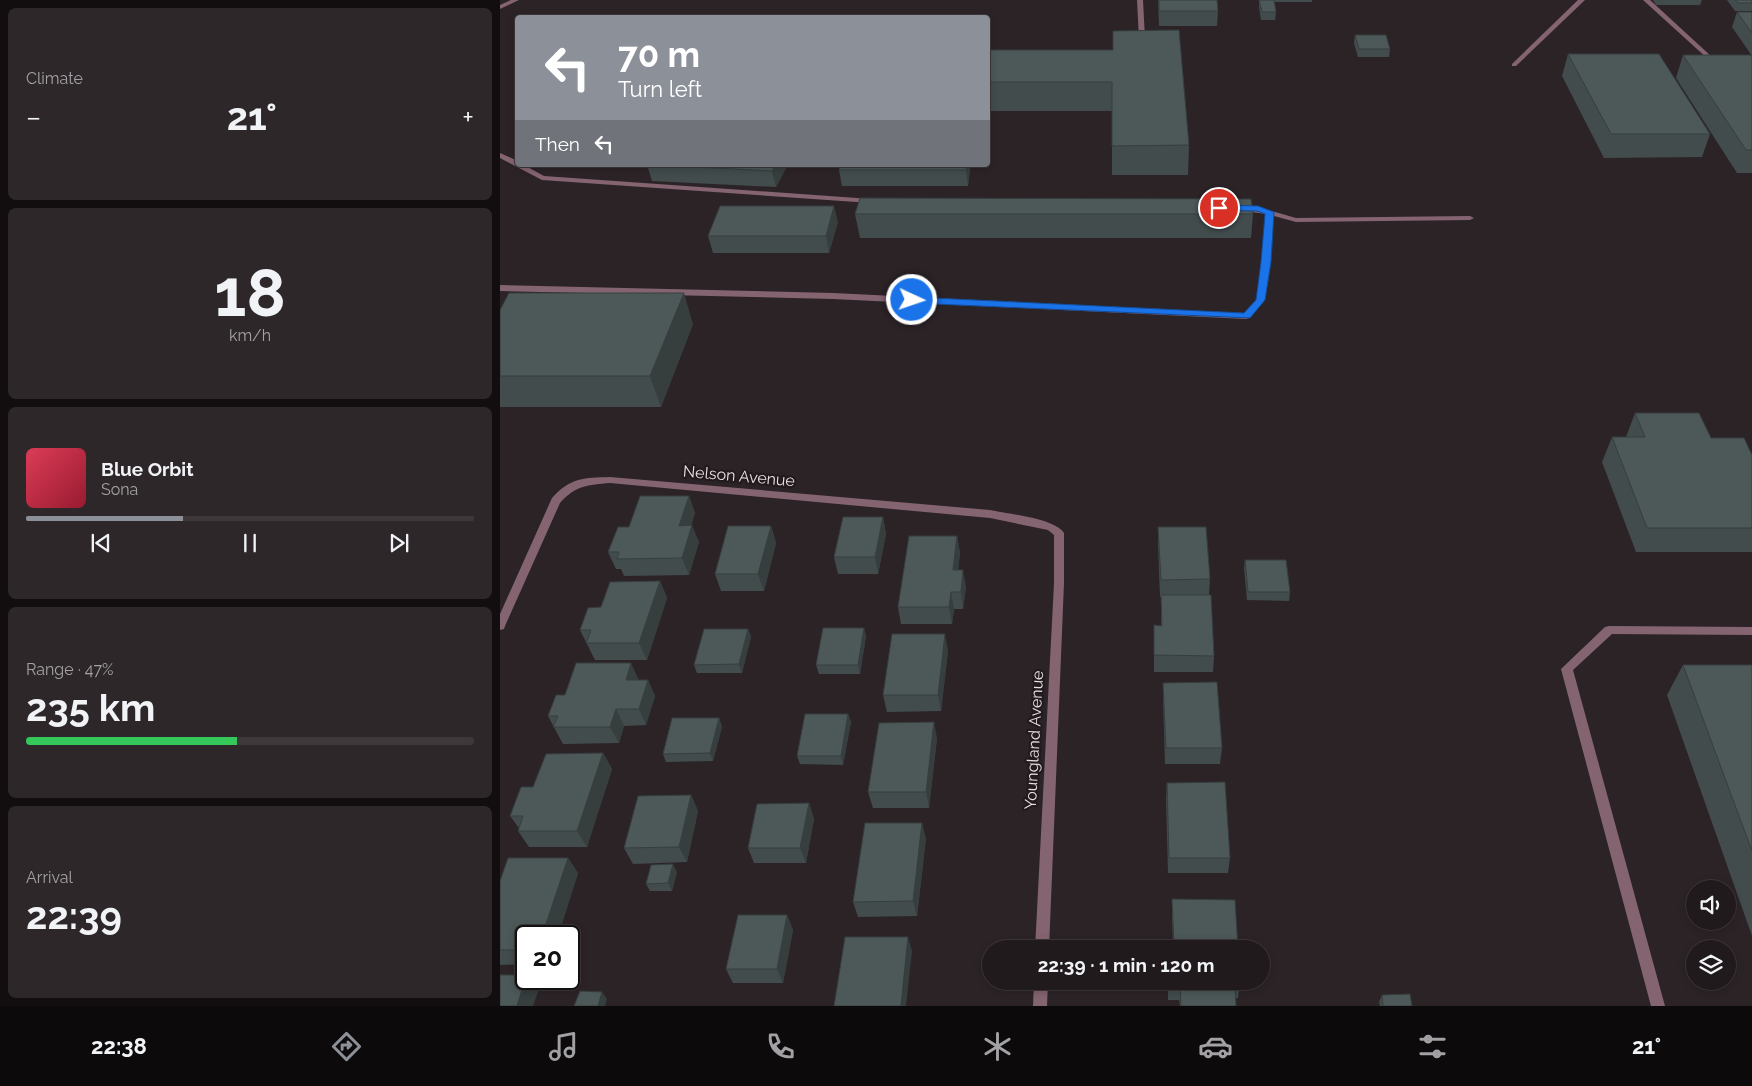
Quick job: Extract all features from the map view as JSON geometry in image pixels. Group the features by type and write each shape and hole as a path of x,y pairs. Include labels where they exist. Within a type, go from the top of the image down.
{"street":[{"path":"500,7 516,0"},
{"path":"1140,0 1142,39"},
{"path":"1514,65 1582,0"},
{"path":"1646,0 1710,58"},
{"path":"500,155 515,163"},
{"path":"522,167 542,178 885,201"},
{"path":"1228,208 1258,209 1296,220 1470,218"},
{"path":"500,288 833,296 1246,316 1261,300 1270,212"},
{"name":"Nelson Avenue","path":"500,626 556,501 564,492 581,482 610,480 990,514 1051,527 1059,533"},
{"name":"Youngland Avenue","path":"1042,940 1059,533"},
{"path":"1658,1006 1567,669 1609,630 1752,631"},
{"path":"1040,1006 1041,990"}],"building":[{"path":"1159,0 1217,0 1218,11 1159,11"},
{"path":"1259,0 1274,0 1276,12 1262,12"},
{"path":"1735,0 1752,0 1752,3 1738,3"},
{"path":"1737,12 1752,12 1752,33"},
{"path":"1179,30 1189,145 1112,146 1112,82 990,82 990,50 1113,50 1113,31"},
{"path":"1355,35 1386,35 1390,49 1359,49"},
{"path":"1568,54 1659,54 1710,134 1611,134"},
{"path":"1683,55 1751,55 1752,150 1746,150"},
{"path":"695,167 774,167 772,171"},
{"path":"840,167 967,167 966,170 839,170"},
{"path":"860,198 1251,199 1253,214 855,214"},
{"path":"720,206 834,206 826,236 708,236"},
{"path":"509,293 684,293 650,376 500,376 500,310"},
{"path":"1635,413 1699,413 1711,438 1744,438 1752,455 1752,528 1647,528 1612,437 1645,437"},
{"path":"640,496 689,496 679,526 692,525 682,558 617,559 619,552 608,552 618,527 629,527"},
{"path":"843,517 883,517 875,557 834,557"},
{"path":"728,526 771,526 758,574 715,574"},
{"path":"1158,527 1206,527 1210,579 1161,580"},
{"path":"909,536 957,536 953,570 963,570 961,592 951,592 949,607 898,607"},
{"path":"1245,560 1286,560 1290,592 1248,592"},
{"path":"660,581 639,643 586,643 591,630 580,630 588,608 601,607 610,582"},
{"path":"1161,595 1211,595 1214,656 1154,655 1154,625 1162,626"},
{"path":"823,628 864,628 858,665 816,665"},
{"path":"704,629 748,629 739,664 694,665"},
{"path":"892,634 945,634 938,695 883,695"},
{"path":"576,663 631,663 626,680 648,680 639,709 616,709 610,727 553,727 558,716 548,716 556,695 565,695"},
{"path":"1683,665 1752,665 1752,851"},
{"path":"1217,682 1222,748 1166,748 1163,683"},
{"path":"805,714 848,714 841,756 797,756"},
{"path":"672,718 719,718 710,753 663,754"},
{"path":"934,722 926,792 868,792 879,723"},
{"path":"603,753 577,831 518,831 523,816 510,816 521,787 533,787 546,754"},
{"path":"1225,782 1230,858 1169,858 1167,783"},
{"path":"691,795 679,847 624,848 638,796"},
{"path":"809,803 800,848 748,848 757,804"},
{"path":"865,823 922,823 913,901 853,902"},
{"path":"508,858 568,858 546,925 515,925 515,950 500,950 500,881"},
{"path":"673,864 668,883 646,884 651,865"},
{"path":"1172,899 1235,900 1237,940 1174,940"},
{"path":"738,915 787,915 777,969 726,969"},
{"path":"845,937 908,937 901,1006 834,1006"},
{"path":"500,975 515,975 515,990 522,990 517,1006 500,1006"},
{"path":"1180,990 1235,990 1236,1006 1181,1006"},
{"path":"580,991 602,992 598,1006 574,1006"},
{"path":"1410,994 1412,1006 1383,1006 1382,995"}],"route":[{"path":"912,300 1246,316 1261,300 1270,212 1258,209 1219,208"}]}
